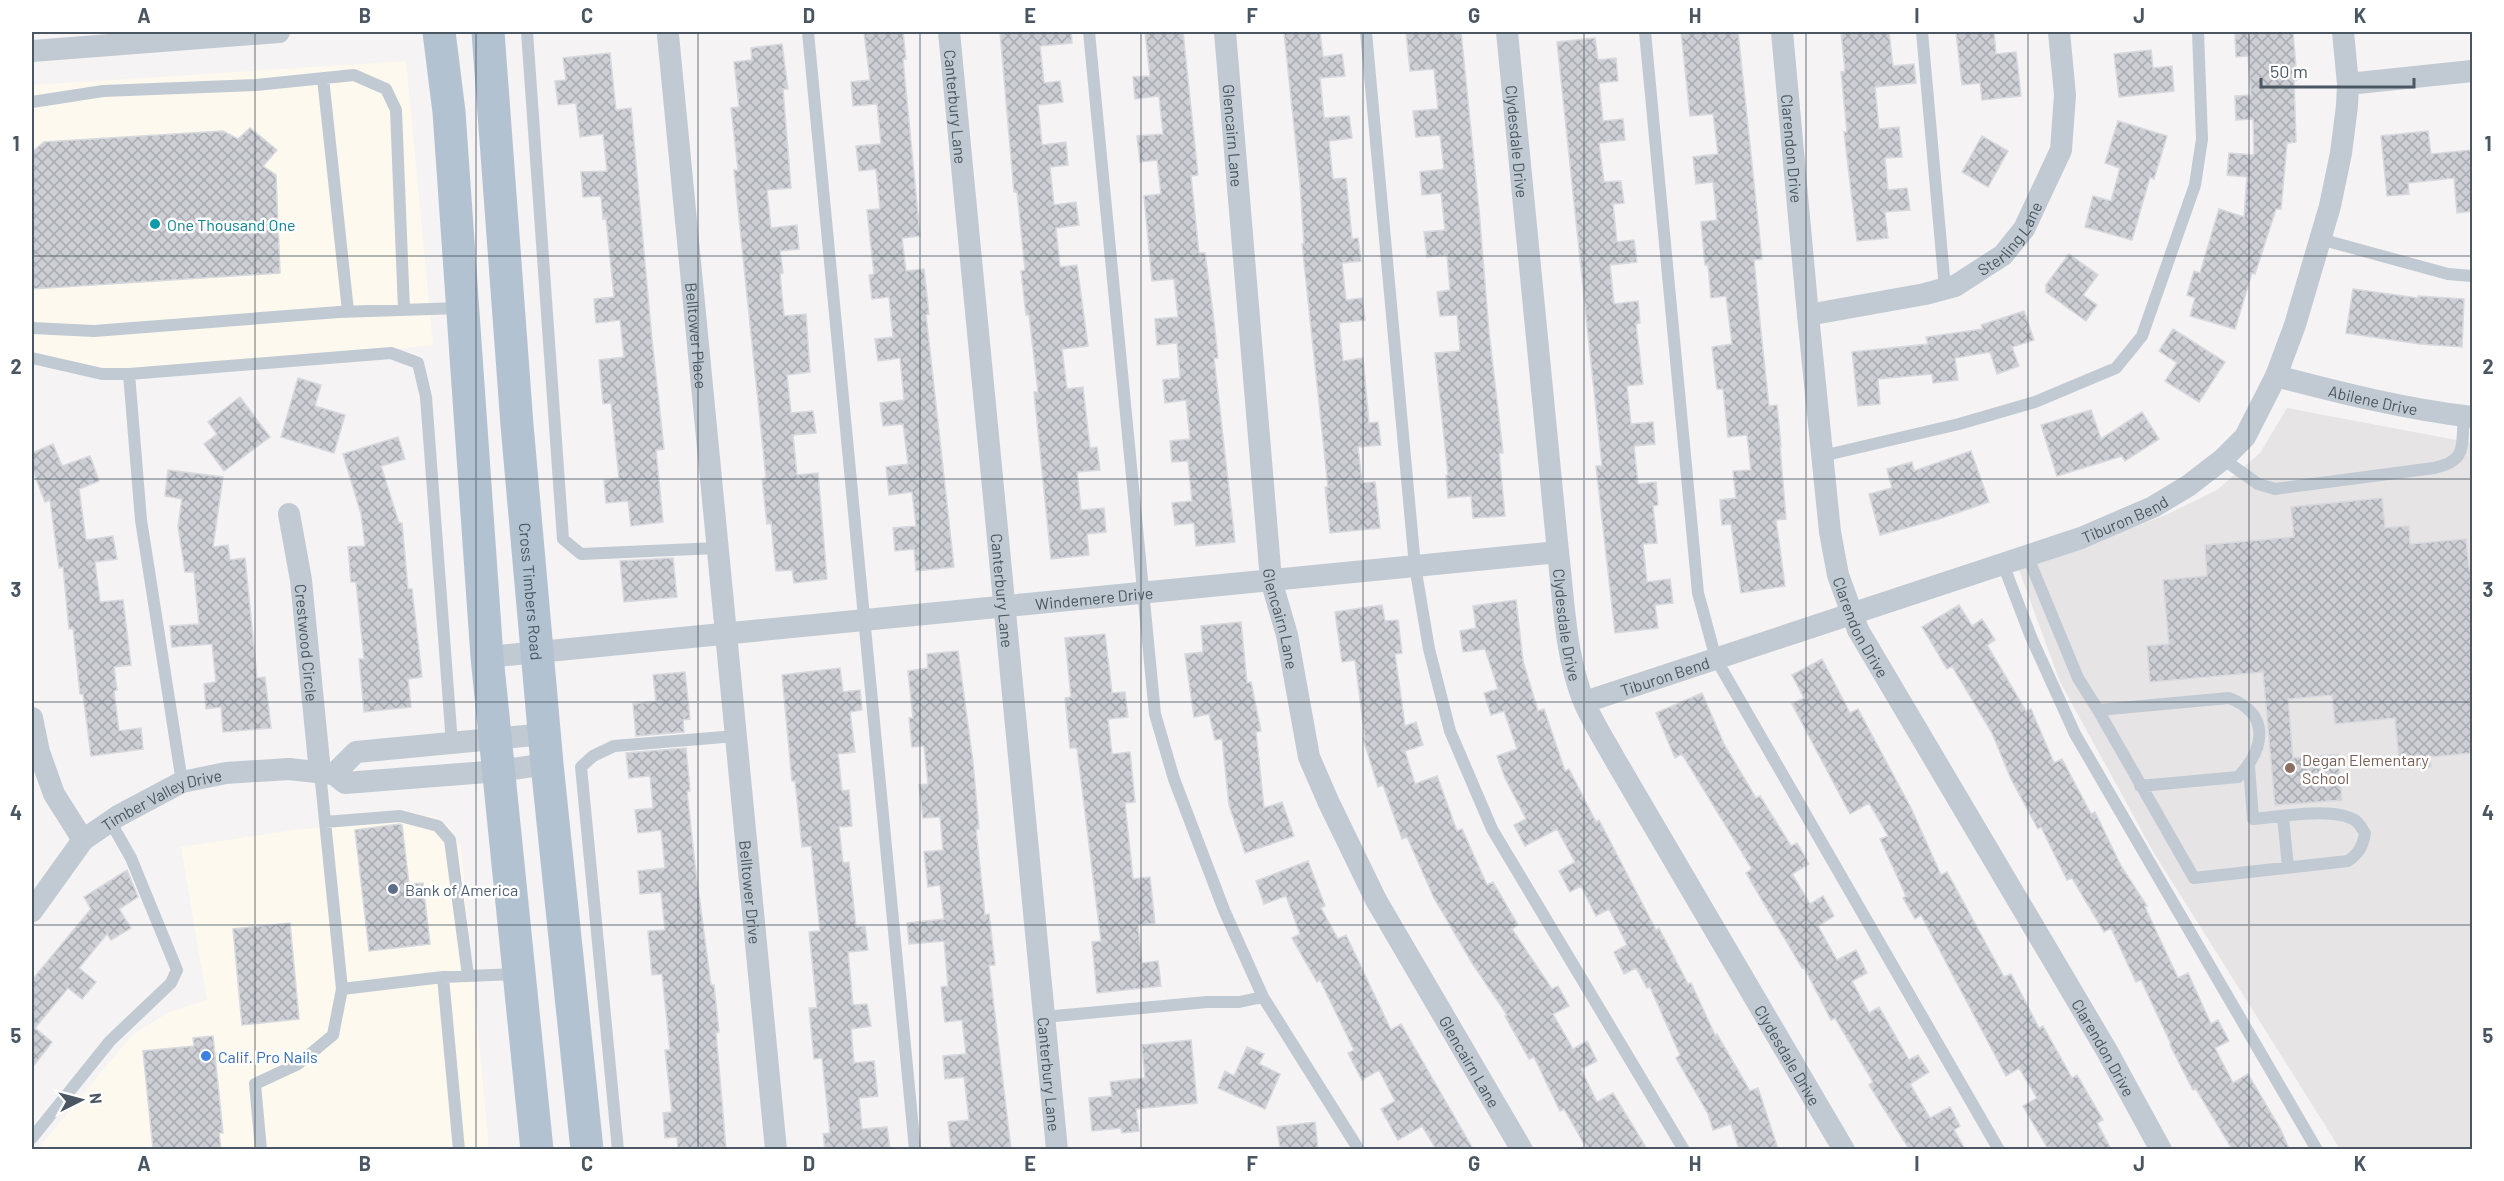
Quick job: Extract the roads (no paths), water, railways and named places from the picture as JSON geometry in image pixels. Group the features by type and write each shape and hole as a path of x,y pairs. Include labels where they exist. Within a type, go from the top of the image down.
{"main road":[{"path":"439,32 448,112 487,657 537,1149"},
{"name":"Cross Timbers Road","path":"488,32 537,652 587,1149"},
{"path":"462,308 508,304"}],"street":[{"path":"32,51 214,34 279,32"},
{"name":"Canterbury Lane","path":"949,32 1057,1149"},
{"name":"Glencairn Lane","path":"1225,32 1271,580 1287,635 1309,757 1376,900 1522,1149"},
{"name":"Clydesdale Drive","path":"1507,32 1558,552 1567,632 1575,671 1585,702 1617,763 1844,1149"},
{"name":"Clarendon Drive","path":"1782,32 1830,532 1836,564 1852,614 1858,630 2107,1051 2161,1149"},
{"name":"Sterling Lane","path":"1808,315 1925,294 1955,286 2003,255 2024,229 2036,208 2061,150 2065,95 2059,32"},
{"name":"Tiburon Bend","path":"1585,702 2081,538 2153,507 2188,486 2223,459 2245,437 2276,376 2295,325 2320,239 2341,153 2348,84 2343,32"},
{"name":"Belltower Place","path":"668,35 726,634"},
{"path":"2348,84 2472,71"},
{"name":"Abilene Drive","path":"2276,376 2427,412 2468,417"},
{"name":"Crestwood Circle","path":"289,514 301,580 327,773"},
{"name":"Windemere Drive","path":"487,657 1558,552"},
{"name":"Belltower Drive","path":"726,634 776,1149"},
{"path":"32,718 39,752 54,794 83,840"},
{"path":"327,773 356,752 496,739 546,749"},
{"name":"Timber Valley Drive","path":"32,911 83,840 110,821 182,782 226,773 289,769 327,773 345,783 499,771 546,749"}],"lane":[{"path":"527,32 562,539 581,554 718,548"},
{"path":"808,32 915,1149"},
{"path":"1089,32 1155,714 1174,779 1224,910 1263,997 1359,1149"},
{"path":"1366,32 1415,566 1430,649 1450,731 1492,829 1684,1149"},
{"path":"1645,32 1698,593 1716,659 1999,1149"},
{"path":"1922,32 1945,289"},
{"path":"1822,456 1959,424 2035,402 2116,368 2142,336 2195,184 2202,139 2198,32"},
{"path":"32,102 103,91 256,85 354,75 386,89 396,110 404,310"},
{"path":"323,78 348,311"},
{"path":"2320,239 2448,274 2472,276"},
{"path":"32,328 94,331 348,311 462,308"},
{"path":"32,358 102,374 129,374 391,353 418,363 426,397 452,744"},
{"path":"129,374 141,520 182,782"},
{"path":"2223,459 2258,484 2275,489 2452,465 2460,455 2468,417"},
{"path":"2028,555 2078,678 2194,878 2348,861 2357,855 2363,845 2365,832 2357,822 2345,816 2330,814 2253,819 2248,766"},
{"path":"2003,564 2031,637 2075,734 2317,1149"},
{"path":"2097,710 2229,698 2245,704 2258,722 2259,747 2248,766 2238,777 2140,786"},
{"path":"618,1149 581,767 592,756 614,747 736,736"},
{"path":"261,1149 255,1084 298,1064 333,1035 342,989 325,822 327,773"},
{"path":"325,822 400,816 438,826 450,840 468,976"},
{"path":"2283,817 2288,867"},
{"path":"32,1138 110,1041 171,983 177,970 131,858 110,821"},
{"path":"342,989 443,977 519,974"},
{"path":"443,977 459,1149"},
{"path":"1044,1017 1207,1002 1239,1002 1263,997"}],"place":[{"name":"One Thousand One","path":"155,224"},
{"name":"Degan Elementary School","path":"2290,768"},
{"name":"Bank of America","path":"393,889"},
{"name":"Calif. Pro Nails","path":"206,1056"}]}
